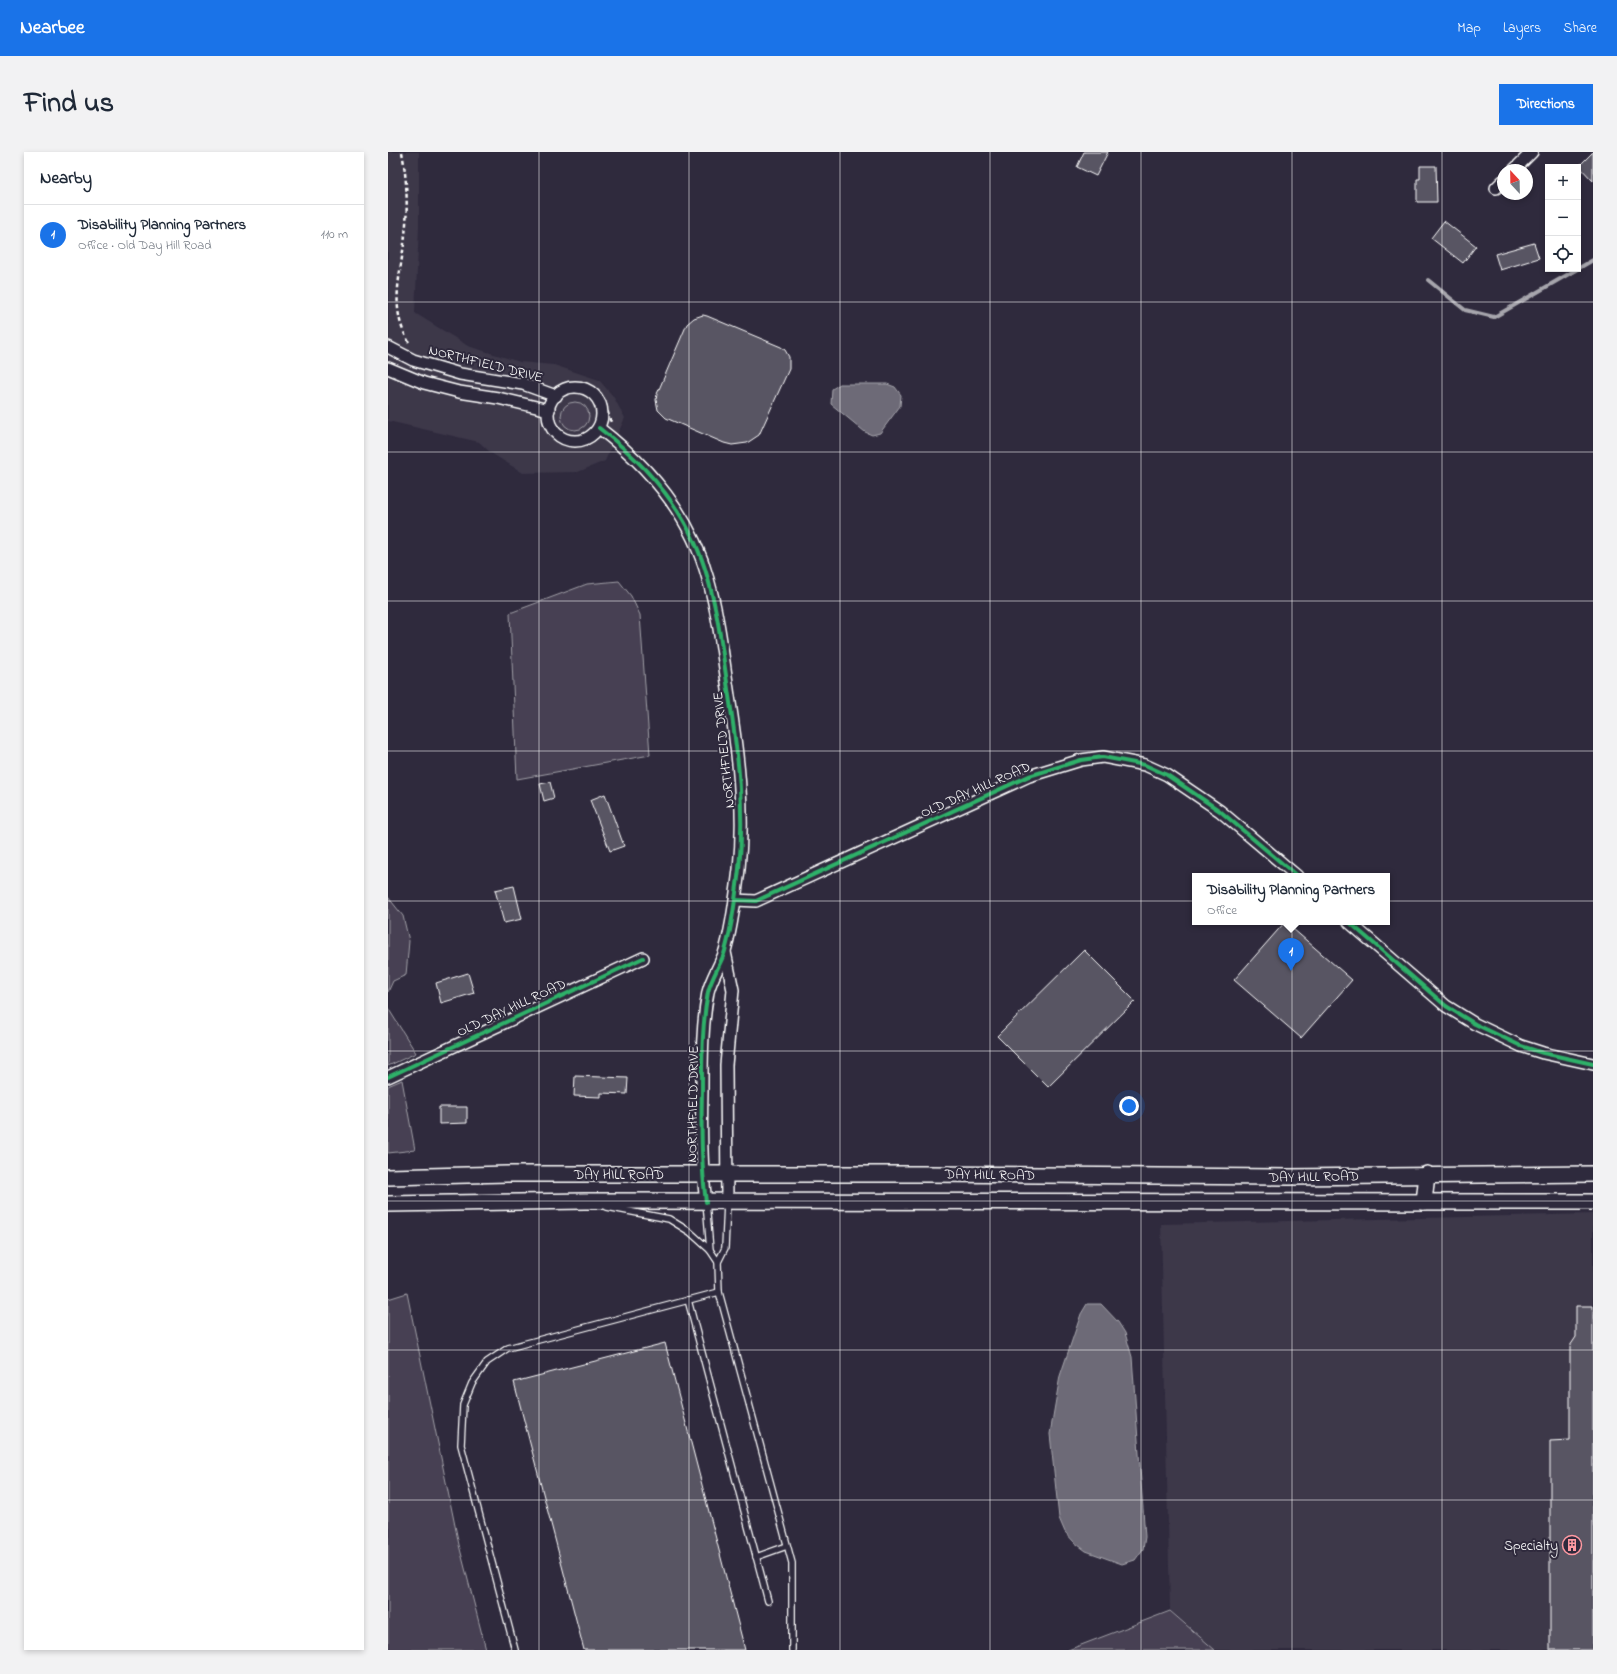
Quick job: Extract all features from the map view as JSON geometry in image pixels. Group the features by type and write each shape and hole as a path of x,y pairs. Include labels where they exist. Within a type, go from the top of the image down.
{"main road":[{"name":"DAY HILL ROAD","path":"388,1176 702,1174 1289,1177 1427,1174 1593,1174"},
{"path":"1424,1202 1427,1174"},
{"path":"1184,1176 1184,1202"},
{"name":"DAY HILL ROAD","path":"388,1204 586,1201 1593,1202"}],"street":[{"path":"1520,164 1532,152"},
{"name":"NORTHFIELD DRIVE","path":"388,347 413,360 460,374 557,391 573,387 583,388 592,393 598,400 602,409 602,419 599,428 642,465 674,503 694,541 708,578 719,629 740,773 741,839 735,900 724,952 708,990 705,1019 702,1053 702,1174 706,1202"},
{"path":"388,368 424,383 459,392 498,398 549,410 548,416 552,428 566,440 585,440 599,428"},
{"name":"NORTHFIELD DRIVE","path":"549,410 557,391"},
{"name":"OLD DAY HILL ROAD","path":"735,900 756,901 1029,776 1081,760 1103,757 1145,765 1168,775 1220,810 1293,873"},
{"path":"1352,925 1446,1006 1475,1024 1543,1054 1593,1064"},
{"name":"NORTHFIELD DRIVE","path":"724,952 733,990 726,1065 725,1117 727,1202"},
{"name":"OLD DAY HILL ROAD","path":"388,1077 643,958"}],"lane":[{"path":"586,1201 630,1212 650,1214 669,1219 690,1232 710,1250 718,1262"},
{"path":"706,1202 710,1250"},
{"path":"727,1202 725,1248 718,1262 719,1292 792,1563 792,1650"},
{"path":"515,1650 461,1445 463,1405 472,1383 487,1362 508,1348 719,1292"},
{"path":"688,1300 768,1601"},
{"path":"756,1557 787,1546"}],"path":[{"path":"402,152 406,200 405,235 394,304 398,324 405,338 414,349"},
{"path":"557,391 578,382 588,385 603,397 613,425"}],"shaded area":[{"path":"388,152 419,152 419,228 415,313 468,346 520,362 554,365 599,380 613,396 625,418 605,461 578,472 523,473 491,453 479,442 388,421"},
{"path":"840,384 887,384 895,387 901,395 900,406 880,433 872,435 865,432 831,404 832,389"},
{"path":"575,402 585,406 589,416 585,426 575,430 565,426 561,416 565,406"},
{"path":"619,581 631,596 640,615 650,755 517,779 510,613 587,584"},
{"path":"388,897 403,916 409,941 406,975 393,981 388,992"},
{"path":"388,1008 416,1053 388,1066"},
{"path":"402,1080 415,1150 388,1153 388,1086"},
{"path":"1593,1214 1593,1650 1215,1650 1170,1610 1161,1224"},
{"path":"407,1293 459,1545 486,1650 388,1650 388,1299"},
{"path":"1087,1304 1101,1304 1118,1322 1125,1333 1132,1357 1145,1537 1143,1549 1135,1560 1122,1564 1086,1551 1074,1542 1065,1532 1059,1518 1050,1434 1060,1376 1081,1314"},
{"path":"1170,1611 1215,1650 1068,1650"}],"building":[{"path":"1084,152 1108,152 1096,176 1077,167"},
{"path":"1593,152 1593,181 1581,168 1581,164"},
{"path":"1420,166 1436,166 1437,202 1417,202 1417,179 1420,179"},
{"path":"1444,221 1476,246 1463,263 1431,238"},
{"path":"1534,243 1539,258 1500,270 1495,254"},
{"path":"703,315 781,347 785,350 789,357 789,369 759,435 747,443 732,445 724,443 666,418 658,410 656,400 657,394 687,324 694,318"},
{"path":"550,782 554,798 544,801 540,784"},
{"path":"605,794 624,846 610,851 590,800"},
{"path":"514,886 522,919 504,923 495,890"},
{"path":"1282,925 1288,925 1352,980 1301,1038 1234,980"},
{"path":"1084,950 1135,1001 1048,1087 997,1036"},
{"path":"468,973 474,993 441,1003 436,983"},
{"path":"575,1076 628,1078 627,1094 601,1093 601,1097 574,1096"},
{"path":"439,1107 467,1107 467,1123 439,1124"},
{"name":"Specialty","path":"1576,1306 1593,1306 1593,1650 1550,1650 1550,1441 1570,1440 1570,1346 1576,1337"},
{"path":"665,1343 745,1650 584,1650 514,1382"}],"waterway":[{"path":"1428,280 1465,310 1494,317 1593,260"}],"cycle path":[{"path":"599,428 635,459 666,494 691,534 701,556 715,608 738,761 741,804 741,847 737,889 724,954 709,987 703,1029 702,1160 706,1202"},
{"path":"735,900 756,901 1029,776 1081,760 1103,757 1145,765 1167,775 1220,811 1293,873"},
{"path":"1352,925 1446,1006 1475,1024 1521,1046 1543,1053 1593,1064"},
{"path":"388,1077 643,958"}],"place":[{"name":"Disability Planning Partners","path":"1291,971"},
{"name":"Specialty","path":"1572,1545"}]}
